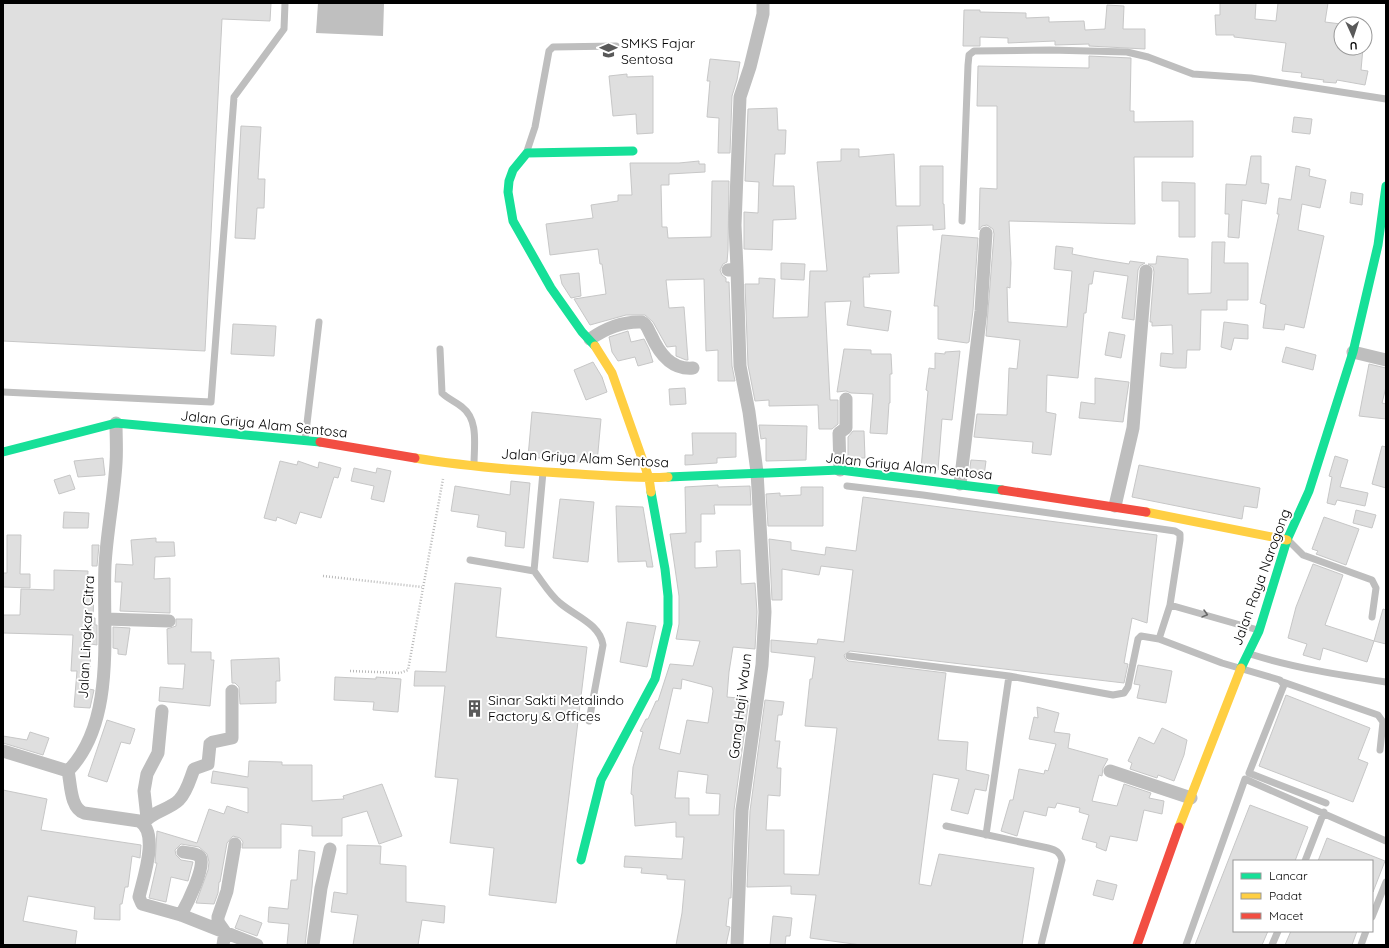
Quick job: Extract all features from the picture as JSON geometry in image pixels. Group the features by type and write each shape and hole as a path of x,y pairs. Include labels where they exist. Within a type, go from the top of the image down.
{"street":[{"name":"Gang Haji Waun","path":"737,945 742,810 762,665 765,612 757,472 749,412 740,366 732,270 740,97 750,67 763,14 763,3"},
{"path":"581,860 600,780 655,679 668,624 668,596 665,569 649,478 608,364 590,339 582,332 551,288 513,222 508,192 509,181 513,170 526,153 633,151"},
{"name":"Jalan Raya Narogong","path":"1137,945 1241,668 1258,631 1287,540 1309,491 1353,352 1378,245 1386,186"},
{"path":"960,484 981,311 986,233"},
{"path":"1115,506 1133,428 1146,271"},
{"path":"590,339 614,325 642,322 647,325 658,348 674,365 679,368 693,368"},
{"path":"1353,352 1386,360"},
{"path":"840,470 839,433 846,428 846,399"},
{"name":"Jalan Griya Alam Sentosa","path":"3,452 103,425 116,423 305,440 446,463 543,472 649,478 757,472 840,470 960,484 1115,506 1287,540"},
{"name":"Jalan Lingkar Citra","path":"68,771 78,761 88,745 98,709 104,661 105,566 116,463 116,423"},
{"path":"105,619 168,621"},
{"path":"3,751 68,771 74,801 80,812 145,821 165,810 180,799 188,787 194,769 208,764 210,744 232,738 232,691"},
{"path":"162,711 158,753 147,774 144,791 145,821 149,836 149,846 139,900 142,904 181,915 257,945"},
{"path":"1110,771 1191,798"},
{"path":"223,945 225,932 218,922 218,917 227,891 235,844"},
{"path":"313,945 321,888 330,849"},
{"path":"181,915 192,893 203,864 202,858 197,855 183,852"}],"lane":[{"path":"3,392 211,402 234,97 284,29 285,3"},
{"path":"526,153 535,127 549,51 553,47 616,46"},
{"path":"962,221 968,65 970,55 974,51 1050,50 1127,52 1148,56 1193,74 1251,78 1386,99"},
{"path":"305,440 319,322"},
{"path":"440,349 442,393 448,397 449,400 461,406 472,418 474,425 474,465"},
{"path":"534,571 543,472"},
{"path":"847,486 930,496 1175,531 1180,534 1170,605 1159,639"},
{"path":"1287,540 1303,555 1372,580 1376,588 1372,617"},
{"path":"470,560 534,571 558,602 595,628 601,636 603,645 589,721"},
{"path":"1170,605 1258,631"},
{"path":"850,656 1009,676 1113,695 1124,693 1128,687 1138,639 1142,636 1159,639 1378,715 1383,722 1380,750"},
{"path":"1248,653 1294,666 1337,675 1386,682"},
{"path":"986,835 1009,676"},
{"path":"1283,682 1284,685 1249,773 1326,802"},
{"path":"1186,945 1245,779 1324,812 1386,841"},
{"path":"1305,860 1324,812"},
{"path":"946,826 1057,850 1061,855 1062,860 1041,945"},
{"path":"1373,914 1386,882"},
{"path":"1272,945 1278,932"},
{"path":"1361,945 1366,932"}],"path":[{"path":"350,670 400,673 408,670 422,587 446,463"},
{"path":"323,576 422,587"}],"shaded area":[{"path":"318,3 384,3 383,36 316,33"}],"building":[{"path":"3,3 271,3 270,21 222,19 205,351 3,341"},
{"path":"1220,3 1256,3 1255,19 1276,21 1278,3 1328,3 1325,22 1333,23 1333,56 1362,56 1361,70 1368,71 1365,85 1337,80 1336,83 1323,82 1324,80 1301,77 1302,73 1282,71 1286,43 1234,37 1234,35 1216,35 1215,15 1220,15"},
{"path":"1107,5 1124,6 1123,29 1145,29 1145,49 1089,46 1089,44 1055,45 1055,41 1008,43 1008,38 980,37 980,46 963,46 964,10 980,10 980,12 1026,13 1026,18 1049,17 1049,22 1084,21 1085,30 1105,29"},
{"path":"1089,56 1131,58 1130,111 1134,111 1134,122 1193,121 1193,157 1134,157 1135,224 1009,221 1011,263 1010,288 1007,287 1008,322 1067,327 1072,271 1054,269 1056,246 1073,248 1072,254 1098,259 1129,264 1130,261 1145,263 1140,266 1138,270 1134,320 1122,318 1128,276 1094,271 1092,284 1089,284 1086,313 1084,313 1078,378 1047,375 1046,412 1056,414 1051,455 1032,453 1033,442 974,437 977,414 1007,415 1009,368 1017,369 1020,340 986,336 994,234 993,229 987,225 982,226 979,230 980,188 997,189 997,106 977,106 978,66 1089,68"},
{"path":"710,59 740,62 737,80 732,96 730,153 718,153 719,118 707,117 710,81 707,81"},
{"path":"627,74 627,77 653,76 653,133 637,134 636,114 613,116 609,76"},
{"path":"777,108 778,130 786,130 785,154 775,154 773,186 794,186 796,219 773,220 772,250 744,249 744,212 758,213 759,182 745,181 748,109"},
{"path":"1294,117 1312,119 1310,134 1292,132"},
{"path":"241,126 261,127 258,179 265,179 264,208 257,208 255,239 235,238"},
{"path":"841,149 859,149 859,157 894,154 896,206 920,206 920,166 943,166 943,204 945,229 933,230 933,225 897,226 899,273 869,274 870,277 863,277 864,307 891,311 888,331 847,325 851,301 825,302 830,400 838,400 838,424 832,429 819,429 818,405 769,406 769,400 755,401 748,365 745,284 759,284 759,278 775,279 773,318 808,317 810,271 827,271 817,162 841,161"},
{"path":"1251,156 1261,156 1261,183 1269,184 1266,204 1242,200 1239,238 1228,237 1229,214 1225,214 1226,184 1246,185"},
{"path":"699,161 699,164 705,164 705,172 669,174 669,185 661,185 662,227 667,227 668,238 711,237 712,181 729,181 727,262 723,264 720,270 722,275 726,278 726,282 729,282 732,366 735,381 718,381 718,350 706,351 704,279 666,280 669,308 684,307 688,360 686,360 676,356 676,346 667,347 653,322 645,315 626,315 590,325 574,299 606,294 602,264 600,264 598,249 550,255 546,224 593,218 591,205 618,201 618,195 632,195 630,163 679,163"},
{"path":"1296,166 1310,169 1309,176 1326,180 1320,208 1302,204 1298,230 1324,236 1304,328 1285,324 1284,330 1263,328 1266,305 1260,303 1279,214 1277,214 1279,198 1291,200"},
{"path":"1162,182 1195,183 1195,237 1179,237 1179,201 1162,201"},
{"path":"1351,192 1363,194 1362,205 1350,203"},
{"path":"942,235 978,238 973,310 969,342 967,343 938,339 938,306 934,306"},
{"path":"1212,242 1225,242 1224,263 1248,263 1248,300 1227,300 1227,310 1201,310 1200,350 1187,350 1186,368 1160,366 1161,353 1173,354 1172,325 1152,326 1152,322 1150,322 1154,272 1153,267 1148,264 1156,264 1157,256 1188,259 1188,294 1211,293"},
{"path":"781,263 805,264 804,280 781,279"},
{"path":"579,273 581,296 571,298 562,284 560,275"},
{"path":"1224,322 1248,325 1248,339 1234,338 1231,350 1221,347"},
{"path":"233,324 276,326 274,356 231,354"},
{"path":"628,331 631,342 644,339 653,362 638,366 635,357 618,361 612,352 609,337"},
{"path":"1109,332 1125,335 1121,358 1105,355"},
{"path":"1286,347 1316,355 1313,370 1282,362"},
{"path":"844,349 871,350 871,354 891,354 892,374 890,374 890,403 887,434 870,433 873,394 851,393 846,391 837,392"},
{"path":"960,351 952,420 942,419 938,470 921,468 928,391 926,390 929,368 935,369 935,353 945,354 945,352"},
{"path":"593,362 602,377 607,392 586,400 574,370"},
{"path":"1369,364 1386,368 1386,387 1382,403 1386,404 1386,419 1359,416"},
{"path":"1095,378 1129,382 1123,422 1079,418 1081,402 1095,404"},
{"path":"685,388 686,404 670,405 669,389"},
{"path":"532,412 601,419 597,463 528,457"},
{"path":"759,425 807,426 806,460 766,461 766,438 761,439"},
{"path":"853,431 864,431 865,458 848,458 848,437"},
{"path":"692,433 736,433 736,457 717,458 717,463 685,465 685,455 693,455"},
{"path":"1382,446 1386,447 1386,488 1372,484"},
{"path":"1335,456 1348,460 1340,487 1368,493 1365,506 1337,500 1335,505 1327,503 1332,477 1329,476"},
{"path":"103,458 105,475 78,477 74,461"},
{"path":"971,460 986,461 984,476 969,474"},
{"path":"280,461 297,465 298,461 318,468 319,462 341,468 338,478 334,477 321,518 300,512 296,524 277,517 276,521 264,518"},
{"path":"1139,465 1260,488 1257,508 1244,506 1242,519 1132,497"},
{"path":"354,468 376,473 377,468 391,471 384,502 371,499 374,486 351,481"},
{"path":"70,475 75,489 59,494 54,480"},
{"path":"511,481 530,483 524,548 505,546 506,532 477,527 479,515 451,511 455,486 510,495"},
{"path":"718,485 718,487 750,486 751,505 714,505 715,514 701,514 701,542 695,542 695,568 717,567 716,551 740,550 741,584 755,583 757,612 755,649 733,647 729,672 727,697 749,699 734,810 731,898 729,898 726,926 730,927 726,945 676,945 682,913 685,880 667,879 667,875 641,873 642,868 624,867 625,856 682,859 684,837 676,837 676,822 635,826 633,795 631,794 633,767 643,732 640,731 646,719 648,719 656,701 658,701 670,664 693,666 700,641 676,639 679,624 679,596 670,534 686,533 685,487","holes":["682,679 712,687 713,691 708,723 687,720 680,754 659,749 673,688 681,689","678,771 708,775 706,793 720,794 719,815 689,815 689,798 675,798"]},
{"path":"801,487 823,487 823,526 768,526 766,494 780,493 780,496 801,495"},
{"path":"863,497 1157,535 1147,623 1132,618 1124,663 1128,664 1124,683 850,651 844,655 848,661 946,673 938,740 968,742 966,770 989,775 986,791 975,789 968,814 951,810 959,779 933,774 919,884 931,886 939,854 1034,868 1022,945 861,945 810,938 816,895 791,894 791,886 747,887 750,811 765,700 784,702 782,715 778,715 775,741 780,741 777,768 781,768 780,796 768,795 766,830 784,830 784,874 819,875 837,728 805,726 810,679 812,679 815,657 771,652 771,640 817,644 818,639 844,642 853,570 821,566 819,575 782,569 782,600 772,600 769,539 791,542 791,550 825,555 826,547 856,551"},
{"path":"560,499 594,502 588,562 553,558"},
{"path":"616,506 643,507 653,567 647,567 646,561 618,562"},
{"path":"1356,510 1376,515 1372,528 1353,523"},
{"path":"64,512 89,513 88,528 63,528"},
{"path":"1324,517 1359,529 1346,565 1316,554 1318,551 1312,549"},
{"path":"7,535 21,535 20,574 30,574 30,588 3,587 3,573 7,573"},
{"path":"156,538 156,542 174,542 175,556 155,557 154,579 170,578 170,613 120,611 122,582 115,582 116,564 133,565 131,540"},
{"path":"92,545 99,545 97,566 92,566"},
{"path":"1313,564 1343,575 1325,625 1374,641 1367,662 1323,648 1320,660 1303,655 1307,644 1288,638 1296,607"},
{"path":"54,570 88,571 87,592 94,592 93,618 95,618 95,625 97,625 97,645 91,644 89,689 94,690 90,708 74,707 77,671 71,671 73,635 3,633 3,615 20,615 21,589 54,590"},
{"path":"455,583 501,588 496,637 587,647 556,903 489,895 494,848 450,843 458,779 435,777 445,686 414,686 415,671 446,672"},
{"path":"1383,609 1386,610 1386,644 1374,641"},
{"path":"176,619 192,619 191,652 211,652 211,660 214,660 210,706 159,701 160,687 183,689 185,664 168,664 167,629 176,626"},
{"path":"627,622 656,626 647,667 620,662"},
{"path":"113,627 130,628 126,655 118,654 118,649 113,648"},
{"path":"279,658 280,681 276,681 276,703 240,704 239,687 235,683 232,683 231,660"},
{"path":"1138,665 1172,671 1166,703 1137,698 1140,685 1134,684"},
{"path":"335,677 376,679 376,677 401,679 398,712 373,710 374,702 334,700"},
{"path":"1286,695 1370,728 1358,759 1368,763 1353,802 1259,766"},
{"path":"1037,707 1059,713 1054,732 1070,734 1068,748 1108,759 1103,768 1102,776 1099,775 1092,801 1117,806 1124,784 1151,793 1149,798 1164,801 1162,814 1144,810 1137,841 1110,836 1106,851 1096,847 1097,843 1082,839 1089,815 1079,812 1080,808 1057,803 1055,808 1048,807 1046,816 1024,811 1017,836 1001,831 1010,800 1013,800 1019,769 1044,774 1045,770 1048,771 1056,744 1029,739 1034,717 1038,718"},
{"path":"107,720 135,729 130,744 121,742 107,782 88,776"},
{"path":"1162,728 1187,740 1184,755 1174,781 1158,775 1157,778 1130,769 1132,763 1128,761 1139,737 1154,744"},
{"path":"30,732 49,738 43,755 3,743 3,736 27,740"},
{"path":"249,761 282,762 282,765 312,765 312,801 344,799 343,796 382,784 402,836 379,844 367,811 342,818 342,836 312,836 312,826 281,824 281,848 242,848 243,842 240,838 233,836 227,843 218,893 214,904 196,903 208,870 209,862 207,854 199,847 181,844 175,850 176,855 181,860 193,862 188,881 171,877 166,902 149,898 157,863 155,863 157,831 197,843 209,809 224,814 227,806 248,813 248,788 211,783 213,771 248,777"},
{"path":"3,790 47,799 41,830 141,845 140,858 132,856 128,887 125,887 122,904 120,904 120,920 94,919 95,907 28,896 23,921 77,931 75,945 3,945"},
{"path":"1250,805 1308,827 1295,860 1233,860 1233,932 1268,932 1262,945 1195,945"},
{"path":"1327,838 1385,861 1373,892 1373,860 1318,860"},
{"path":"347,845 381,846 380,864 406,866 406,902 445,906 444,923 422,920 418,945 353,945 358,915 331,912 334,892 347,894"},
{"path":"299,850 315,852 305,945 287,945 289,924 268,922 269,907 288,909 291,880 297,880"},
{"path":"1097,880 1117,885 1113,900 1093,895"},
{"path":"240,915 262,923 257,936 235,928"},
{"path":"773,916 792,918 790,936 786,936 785,945 770,945"},
{"path":"1291,932 1357,932 1352,945 1285,945"}],"traffic: fast":[{"path":"595,346 582,332 551,288 513,221 508,192 509,181 513,170 527,153 633,151"},
{"path":"1241,668 1259,631 1287,540 1309,491 1353,352 1378,245 1386,186"},
{"path":"3,452 116,423 320,442"},
{"path":"668,477 840,470 1002,490"},
{"path":"581,860 601,780 655,679 668,624 668,596 665,569 651,492"}],"traffic: slow":[{"path":"595,346 612,373 649,478 651,492"},
{"path":"415,458 517,470 624,477 668,477"},
{"path":"1146,512 1287,540"},
{"path":"1179,827 1241,668"}],"traffic: jam":[{"path":"320,442 415,458"},
{"path":"1002,490 1146,512"},
{"path":"1137,945 1179,827"}],"place":[{"name":"SMKS Fajar Sentosa","path":"608,51"},
{"name":"Sinar Sakti Metalindo Factory & Offices","path":"475,708"}]}
